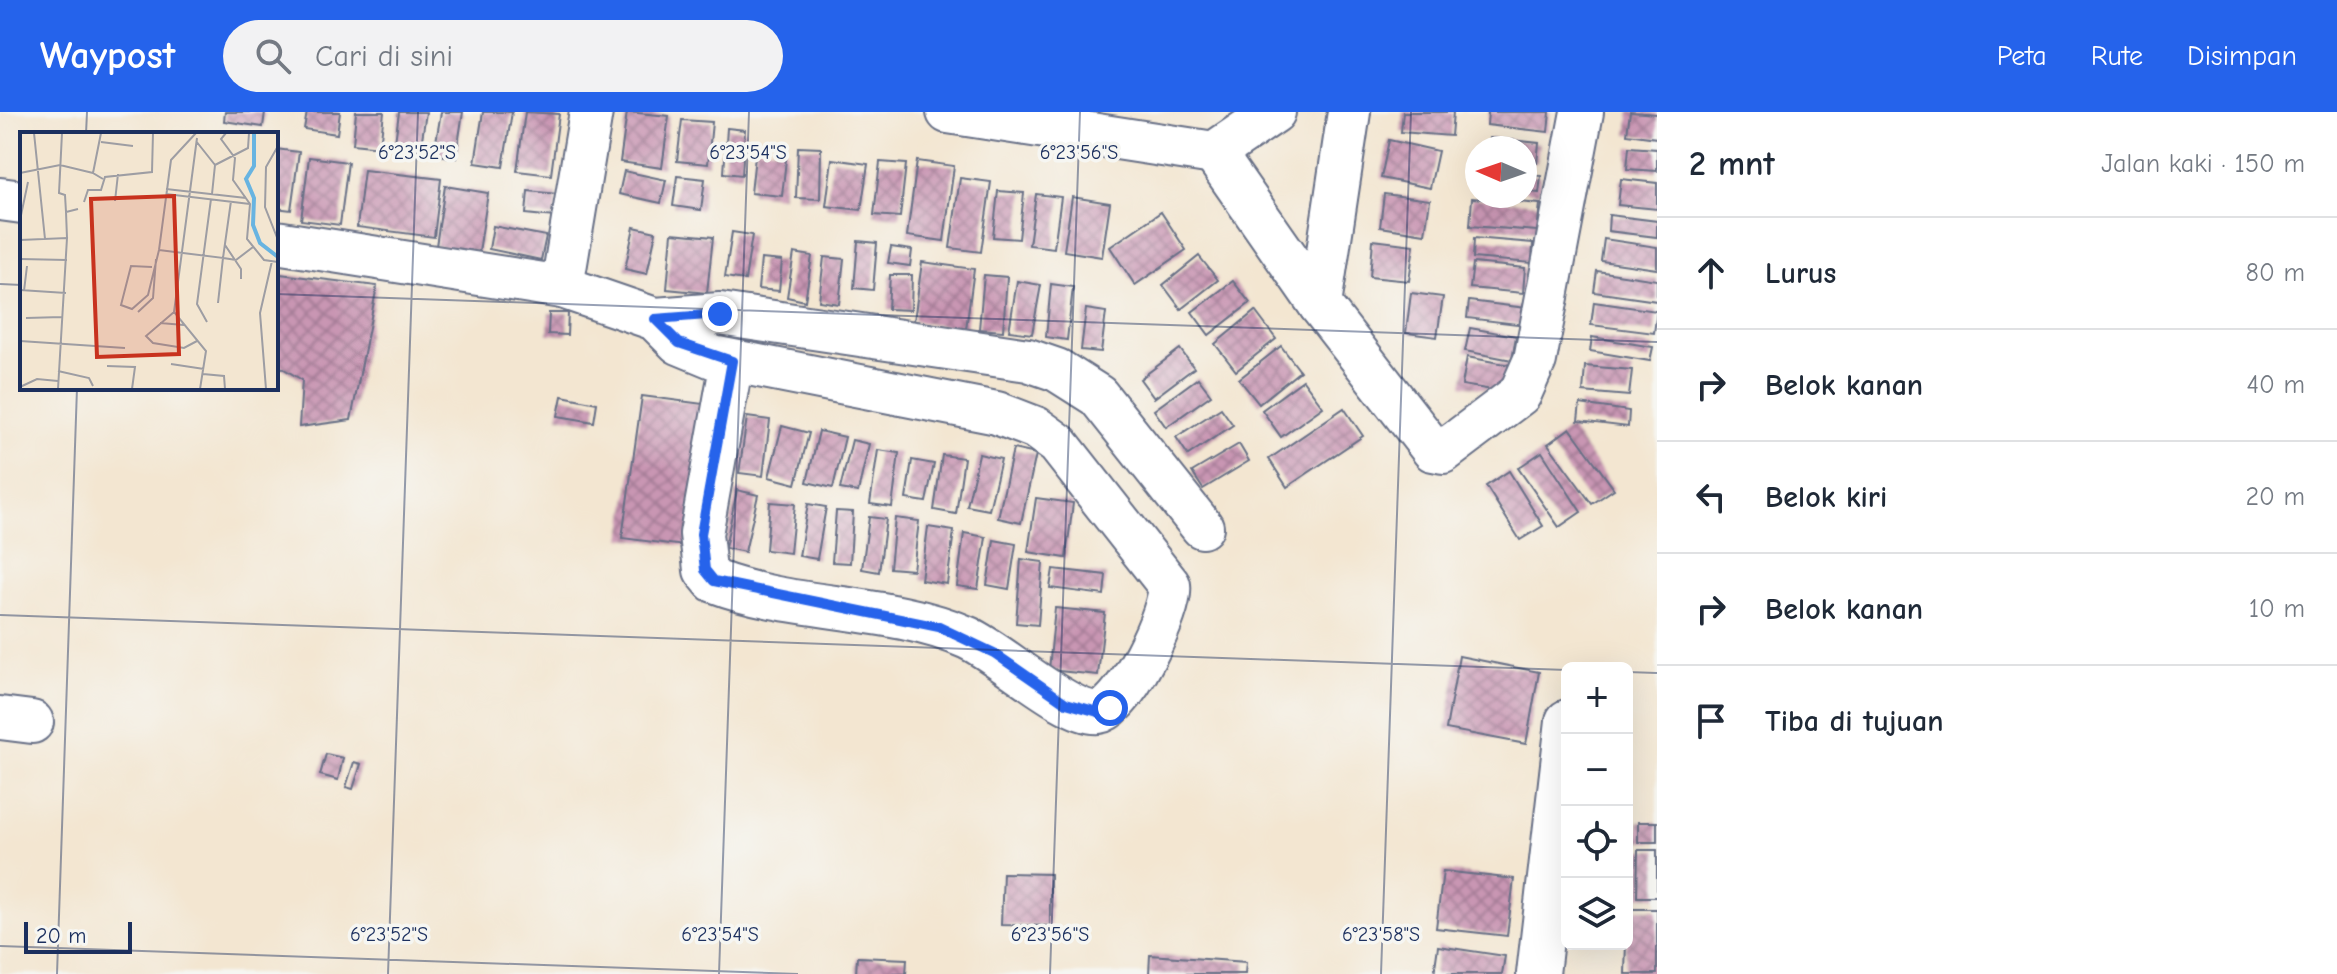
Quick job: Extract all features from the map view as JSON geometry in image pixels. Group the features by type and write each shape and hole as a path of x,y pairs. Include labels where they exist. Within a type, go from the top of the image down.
{"street":[{"path":"562,287 591,112"},
{"path":"948,112 1214,153 1274,112"},
{"path":"1320,305 1349,112"},
{"path":"1214,153 1320,305 1433,450 1443,452 1520,394 1528,380 1535,360 1582,112"},
{"path":"0,199 20,202"},
{"path":"278,242 562,287 655,319 720,314 1028,360 1057,370 1098,396 1202,527"},
{"path":"655,319 679,343 732,361 997,413 1023,421 1048,436 1166,576 1169,585 1171,593 1163,618 1121,697 1110,708 1098,712 1080,710 994,653 939,627 714,581 705,570 701,534 732,361"},
{"path":"1538,974 1566,734"}],"building":[{"path":"225,112 265,112 263,127 224,121"},
{"path":"307,112 340,112 337,134 304,129"},
{"path":"356,112 384,112 380,147 353,144"},
{"path":"399,112 426,112 420,153 394,150"},
{"path":"441,112 463,112 456,158 434,154"},
{"path":"483,112 512,112 503,167 475,163"},
{"path":"525,112 559,114 551,175 517,171"},
{"path":"627,112 669,116 662,168 620,162"},
{"path":"1403,112 1453,112 1451,136 1401,132"},
{"path":"1488,112 1550,112 1548,132 1487,125"},
{"path":"1630,112 1657,114 1657,138 1627,134"},
{"path":"682,120 712,122 708,164 677,161"},
{"path":"727,128 745,130 742,175 724,173"},
{"path":"1389,140 1438,151 1430,188 1381,178"},
{"path":"756,147 787,150 782,196 751,193"},
{"path":"798,147 821,148 820,199 796,198"},
{"path":"1629,147 1657,149 1657,171 1627,169"},
{"path":"278,149 299,152 291,210 278,208"},
{"path":"309,157 348,162 340,225 301,220"},
{"path":"832,159 868,164 861,210 826,206"},
{"path":"917,161 954,166 944,241 907,236"},
{"path":"880,162 906,164 900,217 874,215"},
{"path":"364,170 441,179 434,237 357,227"},
{"path":"624,171 666,180 661,203 619,194"},
{"path":"677,176 705,179 701,210 673,206"},
{"path":"1537,176 1541,176 1537,193"},
{"path":"960,178 991,182 981,252 950,248"},
{"path":"1621,179 1657,183 1657,209 1618,205"},
{"path":"445,186 488,193 479,252 436,246"},
{"path":"528,191 557,194 554,217 526,214"},
{"path":"998,191 1024,193 1019,239 993,237"},
{"path":"1036,194 1061,197 1054,248 1029,245"},
{"path":"1384,194 1430,200 1425,234 1380,227"},
{"path":"1072,197 1110,203 1102,257 1064,251"},
{"path":"1537,204 1540,204 1537,231 1470,226 1471,208 1537,208"},
{"path":"1161,212 1186,250 1135,285 1110,247"},
{"path":"1609,215 1657,221 1657,237 1608,231"},
{"path":"493,226 546,236 541,260 489,249"},
{"path":"634,227 656,232 647,274 625,269"},
{"path":"732,232 752,235 745,280 725,277"},
{"path":"672,233 713,237 707,293 667,289"},
{"path":"1474,238 1533,243 1532,263 1473,258"},
{"path":"1604,239 1657,247 1657,269 1601,261"},
{"path":"1373,240 1414,245 1409,281 1370,277"},
{"path":"858,241 877,243 873,290 854,288"},
{"path":"891,247 912,250 910,266 888,263"},
{"path":"794,253 812,256 805,301 787,297"},
{"path":"1199,256 1218,280 1181,309 1163,285"},
{"path":"824,257 844,259 839,304 819,301"},
{"path":"761,259 782,261 779,291 758,289"},
{"path":"922,262 974,269 966,329 914,321"},
{"path":"1473,263 1525,268 1523,293 1470,288"},
{"path":"1597,271 1657,280 1657,301 1594,292"},
{"path":"280,274 377,286 351,420 299,427 302,380 278,365"},
{"path":"890,275 912,275 911,310 888,309"},
{"path":"984,275 1007,277 1003,331 979,329"},
{"path":"1017,281 1041,285 1032,334 1009,331"},
{"path":"1233,281 1250,303 1209,335 1192,312"},
{"path":"1051,284 1073,287 1067,340 1046,337"},
{"path":"1411,293 1443,297 1437,337 1406,333"},
{"path":"1469,301 1526,308 1525,325 1467,318"},
{"path":"1594,302 1657,311 1654,333 1591,325"},
{"path":"1086,309 1106,312 1101,352 1081,350"},
{"path":"1255,311 1276,339 1236,371 1215,344"},
{"path":"549,313 568,313 567,335 548,334"},
{"path":"1470,328 1516,336 1512,360 1465,351"},
{"path":"1592,337 1653,347 1650,361 1590,351"},
{"path":"1281,346 1300,371 1259,404 1239,379"},
{"path":"1180,349 1194,368 1154,398 1140,379"},
{"path":"1467,357 1521,367 1516,394 1462,385"},
{"path":"1585,366 1632,370 1629,396 1583,392"},
{"path":"1198,378 1211,395 1166,427 1154,410"},
{"path":"1303,380 1323,407 1281,437 1262,410"},
{"path":"562,396 597,403 594,422 558,416"},
{"path":"642,396 711,405 692,547 622,538"},
{"path":"1580,404 1629,411 1628,427 1578,421"},
{"path":"1221,408 1233,425 1188,455 1176,437"},
{"path":"1344,408 1363,436 1287,487 1269,459"},
{"path":"747,417 770,420 763,476 739,473"},
{"path":"782,426 809,433 796,484 769,477"},
{"path":"1570,428 1614,489 1592,504 1548,444"},
{"path":"819,431 845,437 833,488 807,482"},
{"path":"852,440 869,444 858,492 840,489"},
{"path":"1239,444 1249,461 1203,489 1192,472"},
{"path":"1013,449 1036,454 1021,523 998,518"},
{"path":"878,450 899,453 892,507 870,504"},
{"path":"1542,452 1581,512 1559,527 1518,468"},
{"path":"979,454 1001,459 989,510 967,506"},
{"path":"942,455 964,458 956,514 934,510"},
{"path":"912,460 934,464 926,502 906,499"},
{"path":"1509,471 1543,526 1520,540 1486,486"},
{"path":"737,490 758,495 745,552 725,548"},
{"path":"1036,498 1073,503 1066,558 1028,552"},
{"path":"770,502 795,504 790,553 766,550"},
{"path":"808,504 826,507 817,559 799,556"},
{"path":"836,511 853,512 850,563 832,562"},
{"path":"869,517 886,519 879,572 862,569"},
{"path":"895,518 919,521 913,570 890,568"},
{"path":"928,527 954,531 947,584 921,580"},
{"path":"964,533 986,537 978,589 957,586"},
{"path":"994,540 1016,544 1009,589 987,585"},
{"path":"1021,559 1043,562 1038,625 1016,623"},
{"path":"1053,569 1106,575 1104,595 1050,588"},
{"path":"1055,608 1105,613 1098,675 1049,670"},
{"path":"1459,656 1539,672 1526,744 1446,729"},
{"path":"326,754 343,758 338,780 320,775"},
{"path":"354,762 361,764 353,789 346,787"},
{"path":"1638,822 1657,822 1657,842 1638,842"},
{"path":"1638,850 1657,850 1657,897 1637,897"},
{"path":"1443,871 1514,879 1507,936 1436,928"},
{"path":"1003,873 1050,874 1050,926 1001,925"},
{"path":"1633,909 1657,909 1657,974 1625,974 1626,950 1633,950"},
{"path":"1438,946 1505,956 1502,974 1434,974"},
{"path":"1150,955 1246,962 1245,974 1149,974"},
{"path":"857,957 907,959 906,974 856,974"}],"route":[{"path":"720,314 655,319 679,343 732,361 701,534 705,570 714,581 728,587 939,627 994,653 1080,710 1098,712 1110,708"}]}
